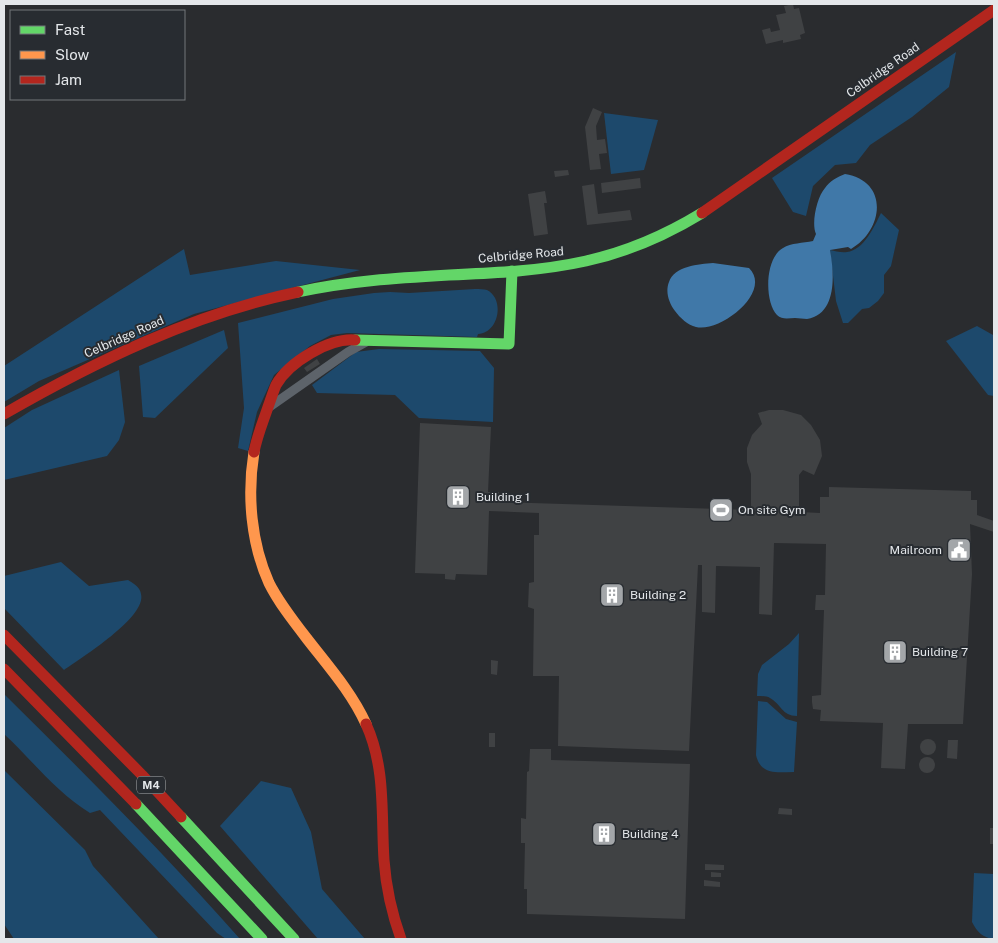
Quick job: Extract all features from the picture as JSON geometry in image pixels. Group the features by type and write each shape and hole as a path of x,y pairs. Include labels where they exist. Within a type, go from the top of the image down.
{"main road":[{"name":"Celbridge Road","path":"4,414 56,383 179,328 234,308 282,295 366,280 512,271 568,265 633,247 686,223 761,173 994,10"},
{"path":"400,939 388,893 384,861 382,787 376,750 371,734 346,688 277,598 258,554 252,506 252,484 257,439 276,384 314,351 328,344 348,338 366,342 388,340 509,344 512,271"},
{"name":"M4","path":"4,635 142,775 294,939"},
{"name":"M4","path":"4,669 106,772 262,939"}],"street":[{"path":"268,408 348,352 366,342"}],"shaded area":[{"path":"956,52 949,87 912,117 870,145 856,163 835,165 813,186 806,216 793,212 772,178"},
{"path":"604,113 658,120 644,170 611,174"},
{"path":"845,174 859,178 869,186 875,196 877,207 875,219 862,241 851,249 848,247 830,250 833,280 832,291 824,309 817,316 807,319 781,318 773,309 768,290 768,280 773,261 777,253 786,246 813,241 816,234 814,223 816,210 822,192 829,183"},
{"path":"881,213 899,230 891,266 884,275 884,293 869,308 862,309 848,323 843,323 836,301 830,250 845,252 859,247 868,237"},
{"path":"184,249 190,275 276,261 360,270 194,314 39,381 4,402 4,366"},
{"path":"713,263 749,268 755,278 754,288 749,299 730,317 718,324 696,327 684,321 673,308 668,297 669,282 676,272 681,269 694,265"},
{"path":"487,290 493,294 498,308 495,322 491,328 478,334 477,337 347,333 331,335 310,346 274,375 257,412 248,451 238,448 244,408 238,323 333,299 374,293"},
{"path":"977,326 993,335 994,396 988,395 946,341"},
{"path":"224,330 228,348 155,418 143,417 139,366"},
{"path":"379,349 480,351 494,368 493,422 419,418 395,395 317,393 312,385 356,352"},
{"path":"119,370 125,422 119,440 107,456 4,480 4,428 32,410"},
{"path":"61,562 89,586 128,580 138,587 141,594 140,603 134,614 124,625 64,670 4,608 4,576"},
{"path":"799,633 797,716 785,712 769,697 757,696 758,674 762,665 789,644"},
{"path":"4,694 154,845 240,939 226,939 217,933 100,810 90,813 66,796 4,734"},
{"path":"758,701 767,702 786,719 797,722 794,772 766,770 758,762 756,755"},
{"path":"4,770 85,850 93,866 159,939 14,939 4,924"},
{"path":"261,781 291,788 311,832 322,889 365,939 318,939 220,826"},
{"path":"974,873 994,874 994,939 981,934 972,922"}],"building":[{"path":"793,4 794,9 799,8 805,33 800,35 801,39 783,43 783,40 766,44 762,30 770,28 771,32 780,30 776,15 786,13 784,6"},
{"path":"593,108 602,112 596,126 597,140 605,139 607,153 599,154 601,169 590,170 585,127"},
{"path":"568,170 569,175 555,177 554,171"},
{"path":"640,178 641,188 602,193 601,183"},
{"path":"594,184 598,214 630,210 632,220 587,225 582,186"},
{"path":"545,191 547,203 544,203 548,234 534,236 528,194"},
{"path":"317,359 320,364 307,372 304,368"},
{"path":"769,410 783,410 801,415 811,425 820,440 822,456 814,475 803,470 799,475 799,512 820,513 820,497 829,497 829,487 971,491 971,500 977,500 977,515 994,521 994,532 970,524 972,574 963,724 908,724 905,769 881,768 883,723 820,721 821,710 813,709 812,696 821,695 824,610 815,610 816,595 825,595 826,544 774,543 772,615 759,614 760,567 716,566 715,613 702,612 702,565 698,565 689,751 558,746 559,676 533,676 534,609 528,607 529,583 534,582 534,535 539,535 539,513 489,511 487,575 456,574 455,580 445,579 445,574 415,573 420,423 491,427 488,492 499,492 500,502 751,510 751,474 747,462 747,448 752,435 762,424 758,413"},
{"path":"491,660 498,661 497,675 491,674"},
{"path":"489,733 495,733 495,747 489,747"},
{"path":"928,739 934,741 936,747 934,753 928,755 922,753 920,747 922,741"},
{"path":"948,740 958,740 957,759 947,758"},
{"name":"Building 4","path":"530,749 551,749 551,760 690,764 685,919 527,914 527,889 524,889 525,843 521,843 521,818 526,819 527,772 529,771"},
{"path":"927,757 933,759 935,765 933,771 927,773 921,771 919,765 921,759"},
{"path":"779,808 792,809 792,815 778,814"},
{"path":"990,828 994,828 994,844 990,844"},
{"path":"705,864 724,865 724,870 705,870"},
{"path":"711,872 721,873 721,877 711,877"},
{"path":"704,880 720,882 720,887 704,886"}],"traffic: fast":[{"path":"298,292 336,285 411,277 518,271 569,264 631,248 674,229 702,213"},
{"path":"355,340 509,344 512,271"},
{"path":"136,804 262,939"},
{"path":"181,817 294,939"}],"traffic: slow":[{"path":"254,452 251,485 252,519 258,552 269,583 287,612 347,691 366,724"}],"traffic: jam":[{"path":"702,213 994,10"},
{"path":"4,414 74,376 146,341 221,313 259,301 298,292"},
{"path":"254,452 274,390 282,376 300,360 322,347 345,340 355,340"},
{"path":"4,635 181,817"},
{"path":"4,669 136,804"},
{"path":"366,724 377,757 380,774 386,880 392,910 401,939"}],"place":[{"name":"Building 1","path":"458,497"},
{"name":"On site Gym","path":"721,510"},
{"name":"Mailroom","path":"959,550"},
{"name":"Building 2","path":"612,595"},
{"name":"Building 7","path":"895,652"},
{"name":"Building 4","path":"604,834"}]}
